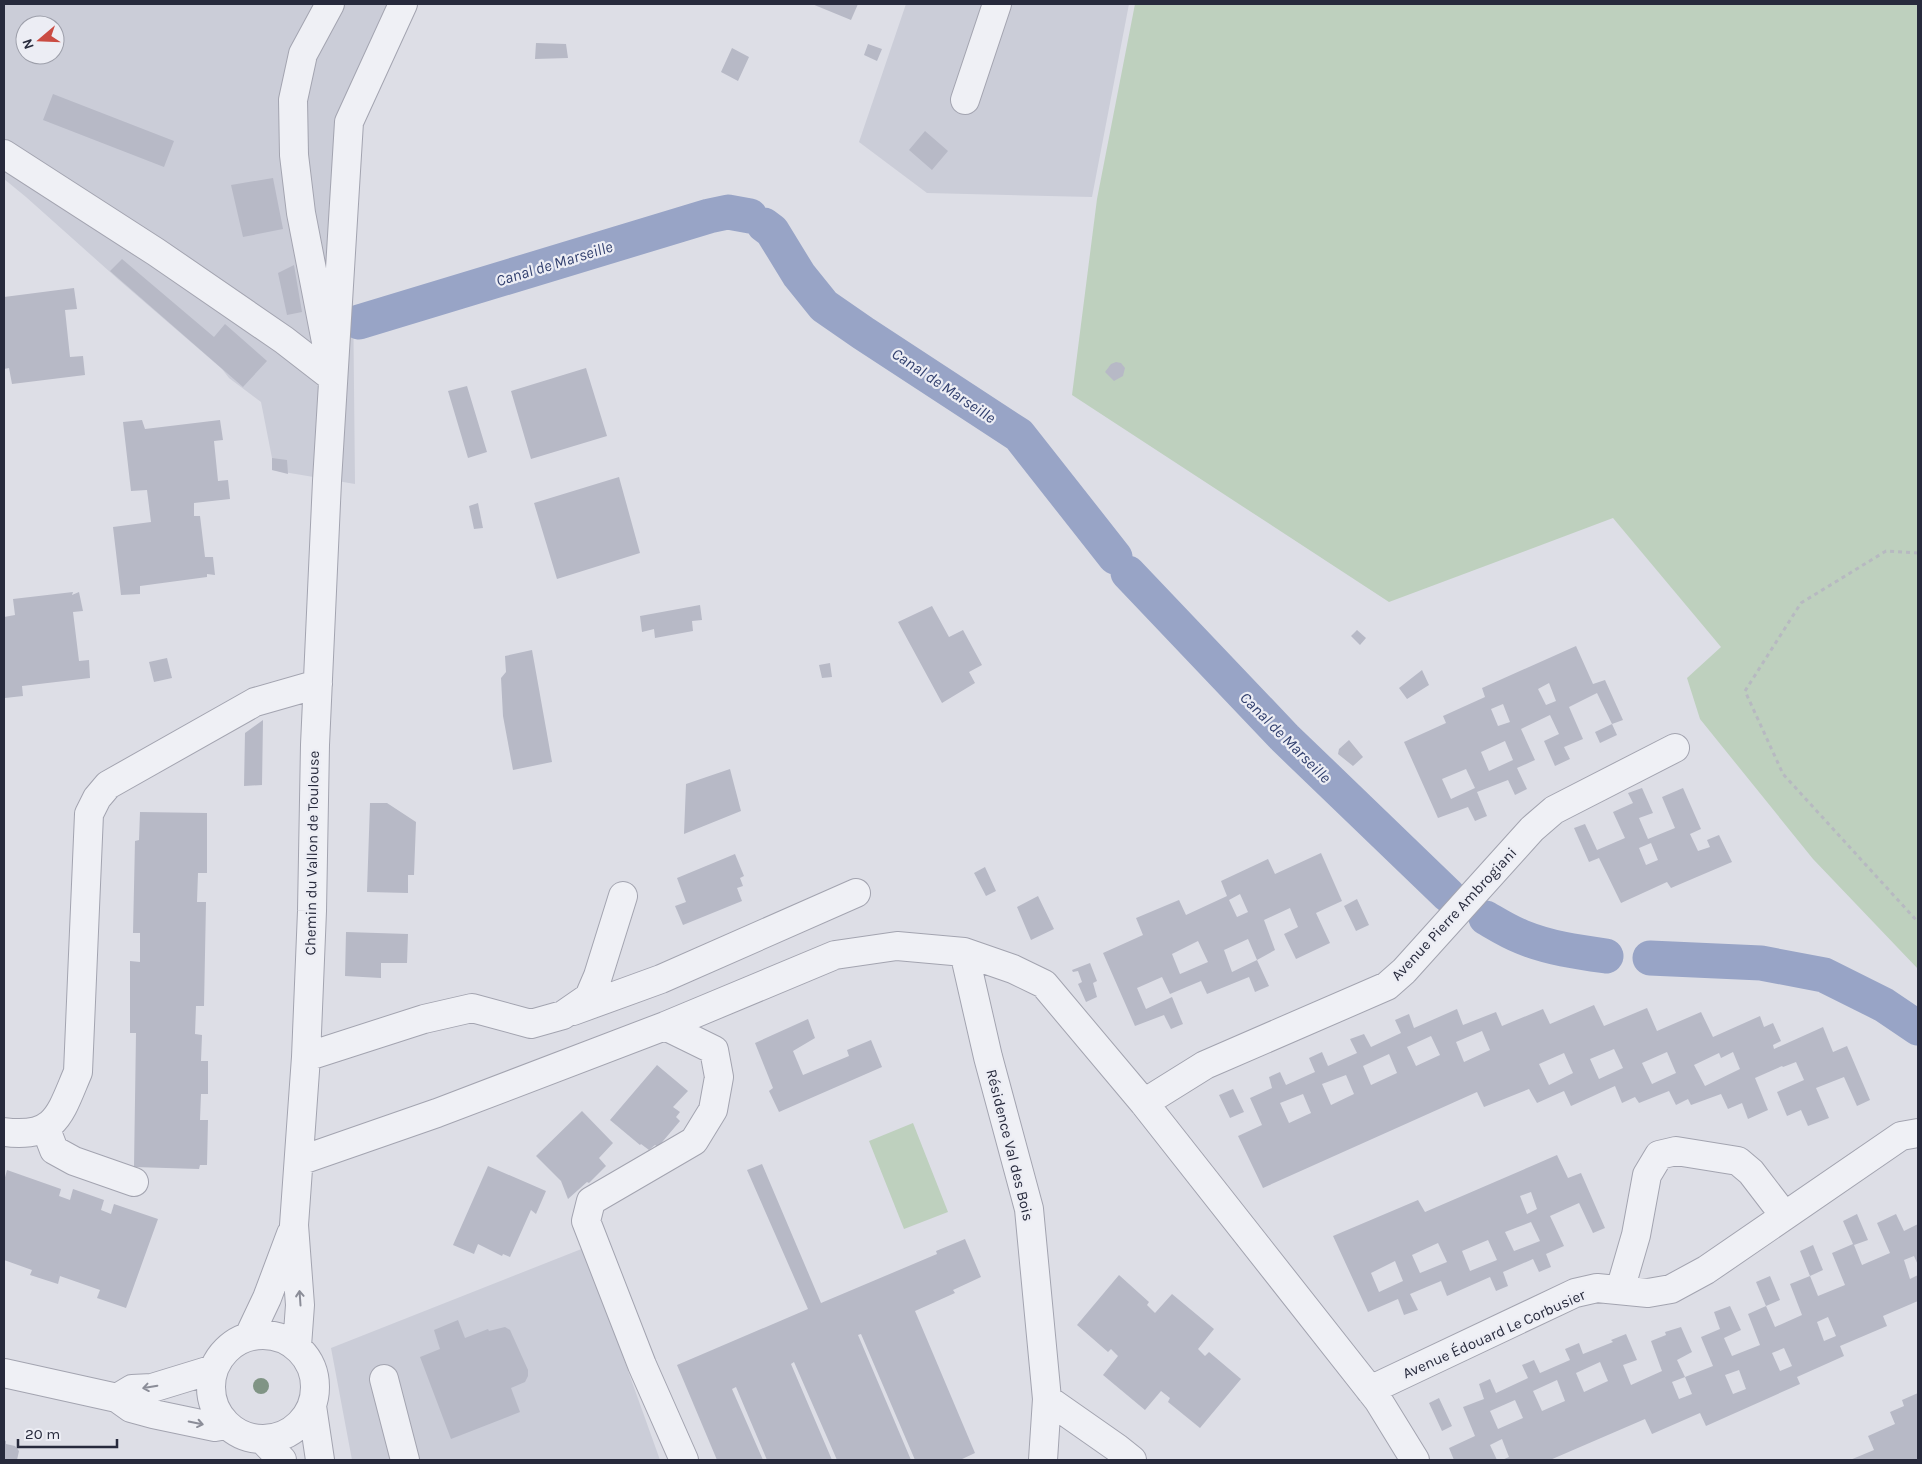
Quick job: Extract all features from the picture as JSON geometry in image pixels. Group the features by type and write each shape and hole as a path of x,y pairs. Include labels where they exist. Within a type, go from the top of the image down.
{"street":[{"path":"330,4 303,54 293,100 294,155 301,213 333,378"},
{"path":"333,378 349,122 403,4"},
{"path":"965,100 998,4"},
{"path":"4,154 156,252 284,340 333,378"},
{"name":"Chemin du Vallon de Toulouse","path":"297,1346 300,1305 294,1225 306,1056 312,911 315,745 333,378"},
{"path":"4,1132 22,1135 46,1129 61,1111 78,1072 89,814 97,798 108,785 255,702 318,684"},
{"name":"Avenue Pierre Ambrogiani","path":"1144,1102 1205,1065 1387,986 1410,965 1532,829 1554,810 1674,748"},
{"path":"306,1056 424,1019 472,1008 531,1024 563,1016 661,979 856,894"},
{"path":"563,1016 589,997 598,976 623,896"},
{"path":"299,1161 437,1113 665,1026 834,955 897,946 964,952 1013,969 1044,984 1144,1102 1378,1400 1415,1460"},
{"name":"Résidence Val des Bois","path":"964,952 988,1057 1029,1209 1047,1399 1043,1460"},
{"path":"665,1026 714,1050 720,1077 713,1110 694,1141 591,1201 586,1221 642,1365 684,1460"},
{"path":"46,1129 54,1150 74,1161 134,1182"},
{"name":"Avenue Édouard Le Corbusier","path":"1370,1390 1576,1293 1597,1288 1648,1293 1671,1289 1706,1270 1901,1136 1918,1133"},
{"path":"1620,1290 1636,1235 1647,1175 1659,1155 1676,1151 1738,1161 1751,1172 1784,1215"},
{"name":"Chemin du Vallon de Toulouse","path":"250,1336 267,1298 294,1225"},
{"path":"312,1406 304,1420 292,1430 278,1437 262,1439 238,1432 227,1425 218,1413 212,1399 211,1384 214,1369 222,1354 234,1343 250,1336 264,1334 279,1336 297,1346 308,1359 314,1374 315,1390 312,1406 320,1460"},
{"path":"117,1398 132,1389 152,1388 214,1369"},
{"path":"4,1373 117,1398 131,1408 153,1414 215,1427 227,1425"},
{"path":"384,1379 405,1460"},
{"path":"1047,1399 1132,1460"},
{"path":"262,1439 282,1460"}],"path":[{"path":"1918,553 1886,551 1801,603 1745,691 1782,774 1918,922"}],"shaded area":[{"path":"4,4 413,4 357,126 353,290 355,484 272,470 272,458 261,402 229,378 222,369 4,179"},
{"path":"906,4 1129,4 1092,197 927,193 859,142"},
{"path":"584,1248 660,1460 352,1460 331,1348"}],"green space":[{"path":"1135,4 1918,4 1918,969 1813,859 1700,719 1687,678 1721,647 1613,518 1389,602 1072,395 1097,199"},
{"path":"913,1123 948,1212 904,1229 869,1141"}],"building":[{"path":"812,4 858,4 851,20"},
{"path":"536,43 566,44 568,58 535,59"},
{"path":"868,44 882,49 877,61 864,55"},
{"path":"732,48 749,57 738,81 721,72"},
{"path":"53,94 174,141 164,167 43,120"},
{"path":"925,131 948,151 932,170 909,150"},
{"path":"273,178 283,229 243,237 231,185"},
{"path":"122,259 214,337 225,324 267,361 243,387 110,271"},
{"path":"294,265 302,312 287,315 278,273"},
{"path":"74,288 77,309 65,310 70,357 83,356 85,375 12,384 9,368 4,369 4,297"},
{"path":"1121,363 1125,368 1123,376 1114,381 1105,372 1111,364"},
{"path":"586,368 607,436 531,459 511,391"},
{"path":"467,386 487,452 468,458 448,391"},
{"path":"142,420 145,429 220,420 223,440 214,441 218,481 228,480 230,499 194,503 194,516 200,516 205,557 213,557 215,575 207,574 207,577 140,586 140,594 121,595 113,527 151,522 147,490 131,491 123,422"},
{"path":"272,458 287,460 288,474 272,470"},
{"path":"619,477 640,553 557,579 534,503"},
{"path":"478,503 483,528 474,529 469,506"},
{"path":"73,592 72,595 79,592 83,611 73,612 79,661 89,660 90,678 22,686 23,696 5,698 4,617 15,615 13,599"},
{"path":"700,605 702,620 692,621 693,631 655,638 654,629 642,632 640,616"},
{"path":"932,606 949,637 963,630 982,665 969,672 975,683 942,703 898,622"},
{"path":"1357,630 1366,638 1360,645 1351,636"},
{"path":"1576,646 1593,684 1605,680 1623,720 1612,724 1597,693 1569,707 1583,739 1564,747 1570,759 1555,766 1544,741 1559,734 1550,715 1521,729 1535,760 1517,768 1527,789 1515,795 1508,780 1477,792 1487,816 1475,821 1468,807 1438,818 1404,742 1446,723 1443,716 1485,697 1482,688","holes":["1549,683 1556,701 1546,705 1538,689","1503,704 1510,722 1498,726 1491,709","1505,741 1513,760 1489,771 1481,752","1466,769 1475,788 1451,799 1442,779"]},
{"path":"532,650 552,762 513,770 503,716 501,678 506,672 505,656"},
{"path":"167,658 172,678 154,682 149,662"},
{"path":"830,663 832,677 822,678 819,665"},
{"path":"1422,670 1429,685 1407,699 1399,688"},
{"path":"263,720 262,785 244,786 245,733"},
{"path":"1612,724 1617,735 1600,743 1595,732"},
{"path":"1349,740 1363,757 1353,766 1338,754 1339,749"},
{"path":"730,769 741,811 684,834 686,784"},
{"path":"1642,788 1653,813 1639,818 1648,839 1675,828 1662,797 1683,788 1701,829 1690,834 1698,851 1710,847 1707,840 1719,835 1732,862 1671,888 1667,882 1621,903 1599,858 1589,862 1574,828 1585,824 1597,850 1625,838 1613,812 1633,803 1628,793","holes":["1651,843 1658,860 1646,865 1639,848"]},
{"path":"370,803 387,803 416,822 414,875 408,875 408,893 367,892"},
{"path":"140,812 207,813 207,873 198,873 197,902 206,902 204,1006 196,1006 195,1034 202,1035 201,1061 208,1061 208,1094 201,1094 200,1120 208,1120 207,1165 200,1165 199,1169 134,1167 136,1033 130,1033 130,961 140,962 140,933 133,933 135,841 139,840"},
{"path":"1321,853 1342,901 1316,913 1330,943 1296,959 1284,934 1298,927 1290,908 1264,920 1275,950 1257,960 1269,986 1255,992 1249,977 1207,994 1201,981 1170,994 1162,977 1137,988 1146,1009 1172,997 1183,1024 1171,1029 1164,1015 1135,1026 1103,953 1143,935 1136,918 1179,900 1186,915 1227,896 1221,881 1268,859 1275,874","holes":["1240,894 1248,912 1237,917 1229,900","1248,939 1257,960 1232,972 1224,950","1198,941 1208,962 1180,974 1172,954"]},
{"path":"735,854 744,876 740,878 743,886 737,888 742,901 683,925 675,906 686,902 677,878"},
{"path":"985,867 996,891 986,896 974,873"},
{"path":"1038,896 1054,929 1031,940 1017,907"},
{"path":"1357,899 1369,925 1356,931 1344,906"},
{"path":"346,932 408,934 407,963 381,963 381,978 345,976"},
{"path":"1090,963 1097,981 1093,983 1097,997 1086,1002 1078,984 1082,982 1078,971 1073,972 1072,970"},
{"path":"1594,1005 1604,1026 1647,1008 1657,1031 1701,1012 1713,1037 1760,1016 1764,1027 1773,1023 1781,1041 1773,1045 1774,1049 1823,1027 1833,1052 1847,1046 1870,1100 1857,1106 1844,1077 1816,1088 1829,1118 1808,1126 1801,1110 1787,1116 1777,1092 1804,1080 1796,1062 1755,1078 1768,1110 1748,1119 1742,1103 1728,1109 1721,1094 1691,1105 1688,1099 1676,1105 1669,1091 1639,1103 1635,1097 1622,1103 1615,1086 1571,1106 1564,1091 1537,1103 1529,1089 1484,1107 1477,1092 1263,1188 1238,1136 1262,1125 1250,1098 1272,1088 1269,1077 1280,1072 1286,1085 1315,1072 1309,1058 1322,1052 1328,1066 1357,1053 1350,1039 1364,1034 1371,1047 1401,1033 1395,1020 1409,1014 1414,1028 1457,1009 1463,1025 1496,1012 1502,1026 1543,1009 1550,1024","holes":["1482,1031 1490,1050 1464,1062 1456,1042","1431,1036 1440,1055 1416,1066 1407,1047","1614,1049 1623,1068 1599,1079 1590,1059","1667,1052 1676,1073 1652,1084 1642,1063","1733,1052 1740,1069 1705,1086 1694,1065 1719,1053 1721,1058","1564,1053 1573,1073 1549,1085 1539,1064","1389,1054 1397,1073 1371,1085 1363,1066","1346,1075 1354,1094 1331,1105 1322,1084","1303,1094 1311,1113 1289,1123 1280,1103"]},
{"path":"808,1019 815,1038 793,1051 803,1075 849,1056 847,1050 871,1040 882,1067 779,1112 769,1091 773,1088 755,1043"},
{"path":"657,1065 688,1091 673,1107 680,1112 676,1117 680,1121 658,1147 655,1145 649,1150 640,1145 610,1120"},
{"path":"1233,1089 1244,1112 1230,1118 1219,1095"},
{"path":"582,1111 613,1143 599,1158 606,1166 589,1183 587,1182 568,1199 561,1181 536,1156"},
{"path":"1557,1155 1568,1178 1581,1173 1605,1228 1593,1233 1579,1203 1550,1216 1564,1246 1546,1254 1551,1267 1539,1272 1533,1259 1503,1272 1508,1286 1496,1291 1490,1277 1447,1296 1441,1281 1410,1294 1418,1310 1404,1315 1398,1299 1368,1312 1333,1236 1418,1200 1425,1212","holes":["1531,1192 1537,1209 1527,1214 1520,1196","1531,1222 1540,1241 1514,1251 1505,1232","1488,1240 1497,1260 1470,1271 1462,1251","1438,1243 1447,1262 1420,1273 1412,1255","1395,1261 1403,1281 1379,1292 1371,1273"]},
{"path":"762,1164 821,1303 937,1254 936,1251 965,1239 981,1277 953,1290 955,1293 915,1311 975,1453 960,1460 915,1460 861,1334 858,1335 911,1460 837,1460 794,1362 791,1364 832,1460 767,1460 736,1387 732,1389 763,1460 717,1460 677,1365 808,1309 747,1170"},
{"path":"488,1166 546,1191 536,1214 531,1210 510,1257 503,1254 502,1256 478,1244 474,1254 453,1245"},
{"path":"7,1170 61,1189 59,1196 70,1200 73,1189 104,1200 101,1210 111,1214 114,1204 158,1219 126,1308 97,1298 100,1290 60,1276 58,1284 30,1275 32,1270 4,1260 4,1181"},
{"path":"1857,1214 1868,1240 1854,1245 1862,1265 1890,1253 1877,1223 1896,1214 1904,1231 1918,1224 1918,1265 1914,1256 1904,1260 1910,1279 1918,1275 1918,1301 1883,1316 1887,1326 1840,1346 1844,1356 1797,1377 1800,1384 1706,1426 1700,1413 1652,1434 1645,1419 1550,1460 1502,1460 1509,1457 1502,1439 1490,1445 1497,1460 1454,1460 1449,1448 1475,1436 1463,1407 1484,1399 1479,1384 1490,1379 1496,1393 1528,1378 1522,1365 1534,1360 1540,1373 1570,1360 1565,1349 1579,1343 1583,1354 1613,1342 1611,1340 1626,1334 1637,1360 1623,1365 1631,1385 1662,1371 1651,1341 1666,1335 1665,1332 1681,1327 1692,1352 1677,1360 1685,1377 1713,1366 1701,1337 1720,1329 1714,1312 1730,1306 1741,1330 1724,1338 1732,1356 1760,1345 1748,1314 1766,1306 1775,1327 1802,1315 1790,1284 1810,1276 1818,1296 1845,1285 1832,1253 1853,1244 1843,1221","holes":["1828,1317 1836,1336 1824,1341 1817,1322","1784,1348 1792,1366 1780,1371 1772,1353","1600,1362 1608,1381 1584,1392 1576,1373","1739,1370 1746,1389 1733,1394 1725,1375","1685,1377 1692,1394 1679,1399 1672,1382","1557,1380 1565,1401 1542,1411 1533,1391","1515,1400 1523,1418 1498,1429 1490,1411"]},
{"path":"1813,1245 1823,1270 1810,1276 1800,1251"},
{"path":"1119,1275 1149,1302 1147,1305 1155,1313 1172,1294 1214,1329 1198,1349 1205,1356 1209,1352 1241,1379 1200,1428 1168,1402 1170,1398 1161,1391 1145,1410 1103,1375 1118,1356 1111,1349 1108,1352 1077,1325"},
{"path":"1770,1276 1780,1300 1766,1306 1756,1282"},
{"path":"458,1320 465,1338 488,1329 489,1331 505,1327 510,1330 528,1370 528,1376 525,1382 511,1388 520,1412 451,1439 420,1357 440,1349 434,1330"},
{"path":"1918,1393 1918,1460 1850,1460 1874,1450 1868,1436 1895,1424 1890,1412 1904,1406 1902,1400"},
{"path":"1439,1398 1452,1426 1442,1431 1429,1403"},
{"path":"4,1440 6,1444 15,1446 19,1451 17,1460 4,1460"}],"waterway":[{"name":"Canal de Marseille","path":"359,322 709,216 728,212 750,216"},
{"name":"Canal de Marseille","path":"764,225 772,231 799,275 824,306 1019,435 1115,557"},
{"name":"Canal de Marseille","path":"1128,573 1285,738 1448,895"},
{"name":"Canal de Marseille","path":"1486,918 1532,941 1563,949 1606,956"},
{"name":"Canal de Marseille","path":"1650,958 1761,963 1824,975 1884,1005 1918,1028"}]}
